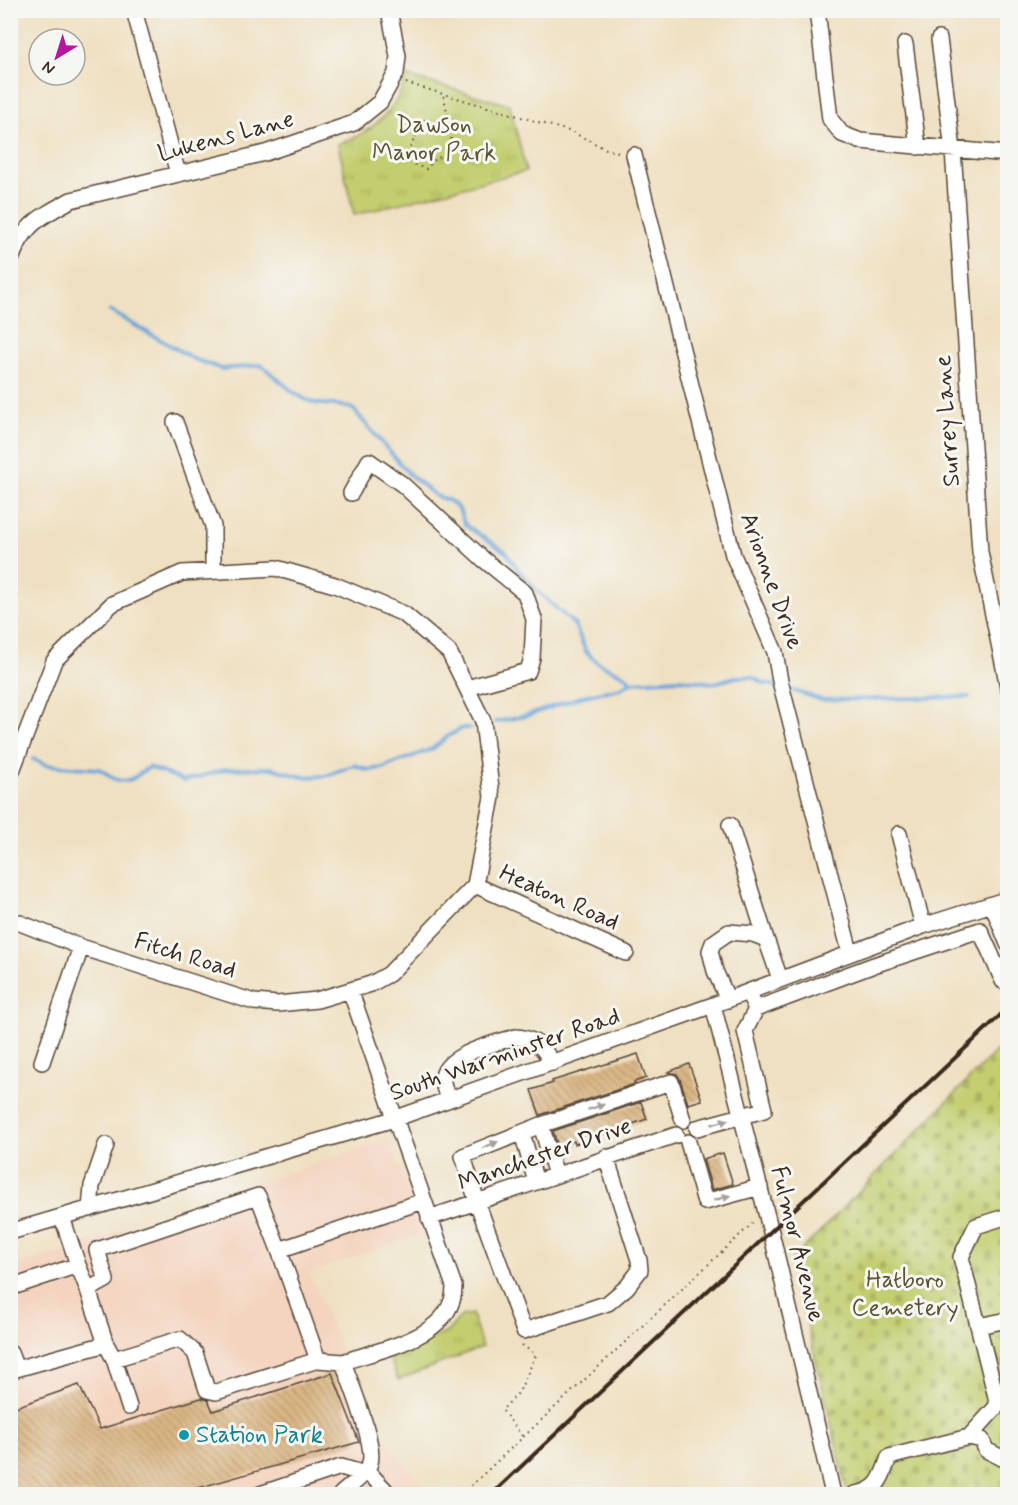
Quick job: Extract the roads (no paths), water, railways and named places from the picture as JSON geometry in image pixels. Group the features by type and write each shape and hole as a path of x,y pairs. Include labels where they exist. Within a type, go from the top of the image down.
{"street":[{"path":"134,10 178,174"},
{"name":"Lukens Lane","path":"10,262 24,231 42,216 71,200 265,153 354,123 380,102 396,73 398,56 389,10"},
{"path":"817,10 830,119 842,134 860,141 1008,154"},
{"name":"Surrey Lane","path":"939,39 953,150 980,552 1008,687"},
{"path":"905,44 918,147"},
{"name":"Arionne Drive","path":"634,155 733,555 775,652 843,955 844,976"},
{"path":"175,422 213,526 213,571"},
{"path":"351,493 369,461 402,484 483,559 525,593 534,619 532,658 528,672 467,688"},
{"path":"10,776 54,662 112,604 182,573 276,568 334,585 404,614 449,652 483,721 492,797 475,885"},
{"path":"730,825 780,979"},
{"path":"899,834 922,926"},
{"name":"Heaton Road","path":"475,885 626,953"},
{"name":"Fitch Road","path":"10,919 81,947 254,1002 278,1004 317,1000 371,984 389,974 475,885"},
{"name":"South Warminster Road","path":"10,1232 394,1119 721,1002 922,926 1008,898"},
{"path":"992,904 1008,944"},
{"path":"972,910 1003,981 1008,978"},
{"path":"944,919 952,939"},
{"path":"698,1128 764,1110 745,1031 756,1009 874,964 980,930"},
{"name":"Fulmor Avenue","path":"766,939 753,934 729,933 713,943 710,951 721,1002 724,1045 833,1494"},
{"path":"867,946 874,964"},
{"path":"42,1062 81,947"},
{"path":"114,1359 180,1339 195,1353 207,1390 216,1392 318,1360 343,1362 424,1334 434,1327 451,1304 454,1286 350,990"},
{"path":"748,992 756,1009"},
{"path":"448,1100 442,1082 443,1075 462,1054 515,1037 524,1037 539,1043 552,1063"},
{"path":"724,1045 747,1040"},
{"path":"606,1157 639,1260 640,1270 627,1287 608,1304 524,1331 477,1202 463,1156 541,1125 671,1082 683,1120"},
{"path":"683,1120 693,1122 698,1128"},
{"path":"683,1120 676,1128 682,1138 705,1203 760,1187"},
{"path":"541,1125 556,1175"},
{"path":"682,1138 695,1139 698,1128"},
{"path":"522,1133 536,1182"},
{"name":"Manchester Drive","path":"429,1218 606,1157 682,1138"},
{"path":"90,1209 92,1186 106,1145"},
{"path":"88,1290 106,1280 97,1250 258,1196 318,1360"},
{"path":"279,1250 423,1201"},
{"path":"969,1437 1003,1405 978,1326 961,1257 976,1226 1008,1216"},
{"path":"62,1217 106,1344 114,1359 129,1407"},
{"path":"10,1288 78,1264"},
{"path":"978,1326 1008,1320"},
{"path":"10,1353 16,1369 106,1344"},
{"path":"341,1494 362,1474 370,1462 369,1445 362,1416 343,1362"},
{"path":"855,1494 865,1493 880,1482 889,1457 969,1437 981,1440 987,1450 1008,1461"},
{"path":"260,1494 341,1467 372,1476 386,1491 383,1494"}],"waterway":[{"path":"110,311 194,359 222,369 261,365 293,392 308,400 353,409 409,474 436,496 450,501 459,509 465,525 506,552 538,592 575,625 586,652 598,663 626,676 631,682"},
{"path":"495,722 526,716 583,696 621,688 631,682 678,679 714,683 736,677 752,677 778,686"},
{"path":"785,688 822,700 969,697"},
{"path":"33,759 47,765 99,769 113,778 125,781 134,778 149,767 184,781 227,769 271,768 303,777 325,776 354,765 369,770 382,768 432,749 448,736 463,728 470,728"}],"railway":[{"path":"492,1494 1008,1008"}],"place":[{"name":"Station Park","path":"184,1435"}],"park label":[{"name":"Dawson Manor Park","path":"434,139"},
{"name":"Hatboro Cemetery","path":"905,1294"}]}
